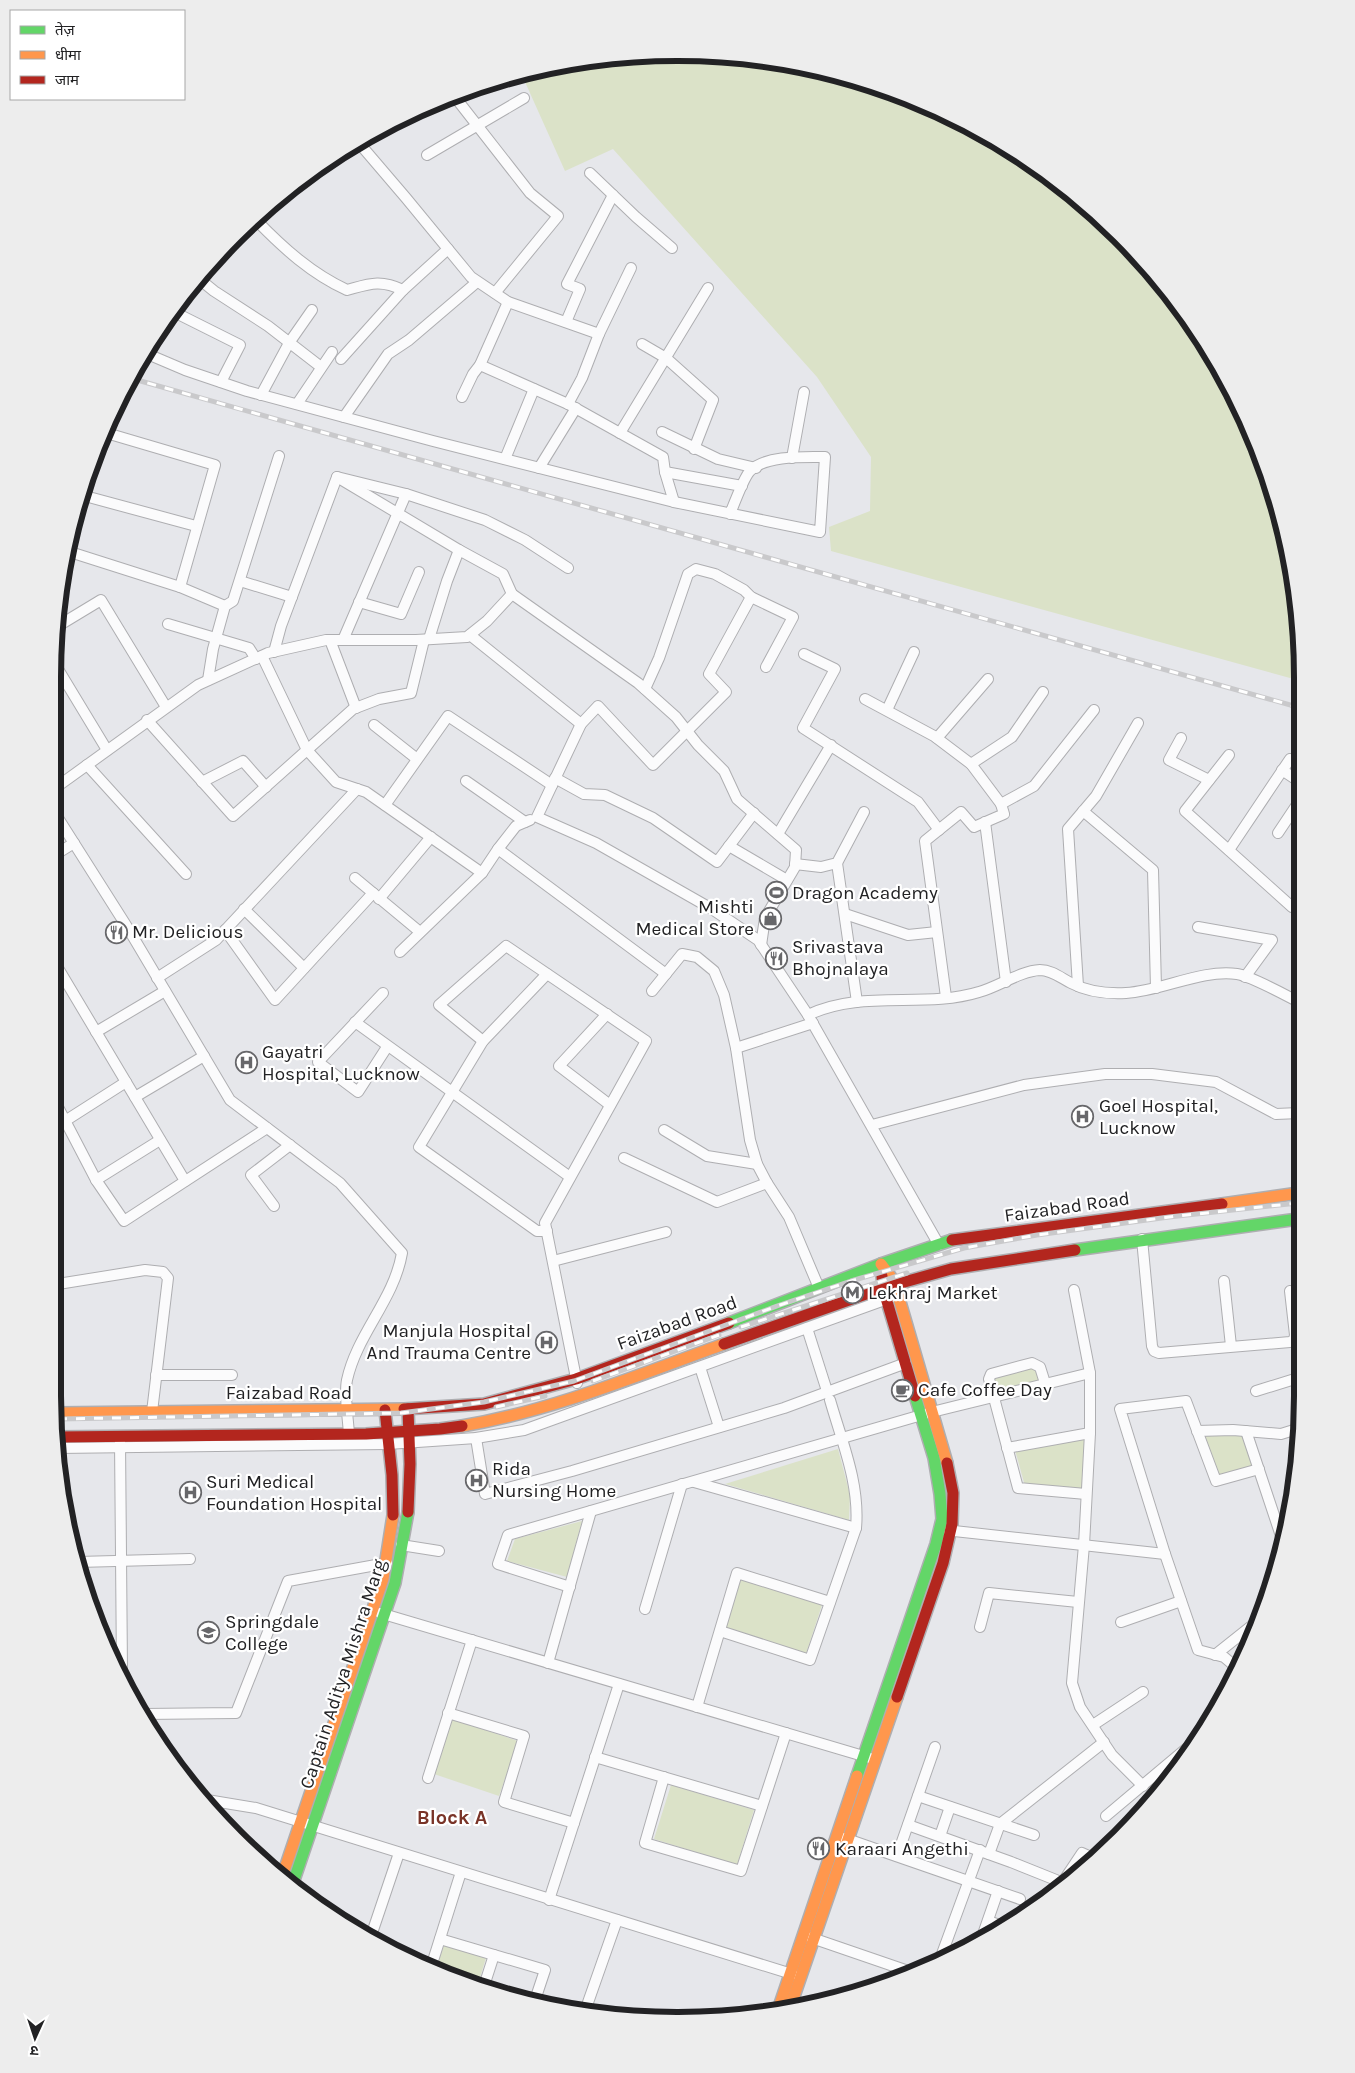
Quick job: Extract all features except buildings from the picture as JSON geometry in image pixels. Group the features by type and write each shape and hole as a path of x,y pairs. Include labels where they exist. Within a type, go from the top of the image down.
{"main road":[{"name":"Faizabad Road","path":"62,1413 385,1410 484,1404 576,1380 882,1264 953,1240 1294,1194"},
{"name":"Faizabad Road","path":"63,1437 120,1442 349,1434 387,1438 409,1437 440,1429 491,1421 580,1396 892,1292 950,1269 1142,1239 1294,1220"},
{"path":"781,2002 796,1975 809,1937 849,1839 944,1563 945,1530 953,1493 882,1264"},
{"path":"892,1292 906,1363 927,1413"},
{"name":"Captain Aditya Mishra Marg","path":"295,1878 395,1583 409,1505 408,1409"},
{"name":"Captain Aditya Mishra Marg","path":"284,1870 387,1563 392,1510 392,1476 385,1410"},
{"path":"809,1937 837,1835 936,1544 945,1530"},
{"path":"792,2001 796,1975"}],"street":[{"path":"427,155 524,98"},
{"path":"459,102 530,193 558,216 495,293"},
{"path":"363,148 471,278 508,302 599,334"},
{"path":"590,172 636,218 672,248"},
{"path":"566,322 580,289 567,284 613,195"},
{"path":"260,224 277,242 323,279 347,290 376,282 390,284 403,290"},
{"path":"341,359 403,290 448,249"},
{"path":"539,468 572,406 599,334 631,268"},
{"path":"344,417 388,354 409,340 478,282"},
{"path":"204,283 268,326 322,367"},
{"path":"620,433 708,288"},
{"path":"462,398 473,374 480,365 508,302"},
{"path":"261,395 289,343 312,310"},
{"path":"180,315 240,345 221,382"},
{"path":"642,344 666,358 713,400 694,449"},
{"path":"297,404 332,352"},
{"path":"152,356 185,370 261,395 344,417 674,502 730,514 820,532 826,456 767,462 750,471 730,514"},
{"path":"480,365 572,406 663,457 665,472 674,502"},
{"path":"505,459 534,389"},
{"path":"792,458 804,392"},
{"path":"662,432 718,459 756,468"},
{"path":"111,435 215,466 196,526 180,587"},
{"path":"208,680 216,637 225,606 234,601 279,456"},
{"path":"665,472 742,486"},
{"path":"337,477 406,494 485,520 525,540 568,568"},
{"path":"337,477 503,574 512,594 645,689 676,717 724,771 738,799 796,850 795,864 765,918 761,946"},
{"path":"274,652 292,597 337,477"},
{"path":"343,640 406,494"},
{"path":"88,497 196,526"},
{"path":"147,720 233,816 356,708 379,699 411,693 426,639 459,550"},
{"path":"74,553 180,587 225,606"},
{"path":"645,689 659,658 688,574 696,569 715,574 744,590 751,597 793,617 766,667"},
{"path":"359,602 401,614 419,572"},
{"path":"240,581 292,597"},
{"path":"61,784 198,685 259,657 330,640 467,637 512,594"},
{"path":"400,952 482,872 516,826 537,817 581,724 598,706 653,765 688,732 726,692 709,674 751,597"},
{"path":"64,622 101,600 166,707"},
{"path":"168,624 249,648 259,657 307,750 336,782 366,792 482,872"},
{"path":"470,635 581,724"},
{"path":"330,640 356,708"},
{"path":"887,710 914,652"},
{"path":"804,654 835,669 803,728 918,802 939,830"},
{"path":"61,674 107,750"},
{"path":"937,738 988,679"},
{"path":"971,764 1012,738 1043,692"},
{"path":"865,699 937,738 971,764 1001,804 1004,814 974,827 961,812 925,841 946,998"},
{"path":"1001,804 1034,786 1094,710"},
{"path":"385,805 448,716 553,782 584,794 606,795 653,818 717,862 754,814"},
{"path":"1078,986 1068,829 1096,796 1138,723"},
{"path":"374,725 417,759"},
{"path":"1181,738 1169,760 1209,780"},
{"path":"778,834 831,746"},
{"path":"1229,754 1185,811 1292,907 1294,904"},
{"path":"1229,850 1290,759"},
{"path":"202,782 243,761 266,787"},
{"path":"87,765 186,874"},
{"path":"1282,770 1294,778"},
{"path":"466,782 525,822"},
{"path":"157,978 216,940 357,789"},
{"path":"1278,833 1294,809"},
{"path":"1083,811 1153,870 1156,988"},
{"path":"857,1002 838,863 864,812"},
{"path":"537,817 596,843 712,909 758,940 810,1019 939,1244"},
{"path":"985,822 1006,982"},
{"path":"61,823 230,1100 340,1183 402,1253 400,1267 384,1303 360,1344 347,1381 349,1434"},
{"path":"225,930 275,1000 431,837"},
{"path":"61,851 74,844"},
{"path":"730,846 787,880"},
{"path":"498,849 666,974"},
{"path":"795,864 821,867 838,863"},
{"path":"354,878 420,932"},
{"path":"244,909 304,968"},
{"path":"844,914 908,935 937,932"},
{"path":"1198,927 1272,940 1245,977"},
{"path":"483,1041 438,1005 506,946 646,1041 545,1223 580,1396"},
{"path":"652,991 682,954 697,957 714,971 724,994 736,1048 750,1140 767,1183 789,1216 819,1288"},
{"path":"736,1048 810,1019 824,1008 857,1002 946,998 978,993 1040,970 1054,973 1078,986 1106,994 1143,992 1221,973 1239,974 1294,999"},
{"path":"61,973 184,1181"},
{"path":"547,974 483,1041 419,1147 537,1230 547,1231"},
{"path":"96,1032 165,991"},
{"path":"383,993 318,1062 358,1092 387,1047"},
{"path":"607,1014 559,1066 610,1105"},
{"path":"355,1022 387,1047 453,1091 570,1177"},
{"path":"135,1097 204,1056"},
{"path":"872,1125 1024,1085 1105,1074 1152,1074 1216,1082 1276,1114 1294,1113"},
{"path":"65,1121 126,1082"},
{"path":"61,1113 96,1180 124,1220 267,1128"},
{"path":"664,1130 707,1156 758,1164"},
{"path":"96,1180 160,1140"},
{"path":"274,1206 251,1175 290,1145"},
{"path":"624,1158 717,1202 767,1183"},
{"path":"552,1261 666,1232"},
{"path":"1142,1239 1154,1351 1159,1353 1290,1342 1294,1340"},
{"path":"61,1284 145,1270 163,1272 168,1278 152,1412"},
{"path":"1224,1281 1231,1346"},
{"path":"1074,1290 1090,1373 1090,1433 1084,1545 1072,1683 1080,1707 1112,1755 1143,1786"},
{"path":"1290,1291 1294,1301"},
{"path":"409,1437 476,1438 524,1430 807,1328 892,1292"},
{"path":"720,1631 810,1660 856,1528 858,1508 853,1478 807,1328"},
{"path":"476,1438 485,1494 572,1471 829,1396 906,1363"},
{"path":"1045,1383 1040,1367 1032,1363 992,1374 989,1379 1018,1488 1086,1494"},
{"path":"700,1367 719,1427"},
{"path":"570,1587 498,1564 508,1535 927,1413 1090,1373"},
{"path":"156,1375 232,1375"},
{"path":"1256,1391 1294,1379"},
{"path":"1232,1664 1224,1657 1198,1650 1165,1554 1120,1409 1186,1401 1216,1481 1259,1468"},
{"path":"1197,1431 1246,1431 1281,1434 1292,1430"},
{"path":"1246,1431 1279,1529"},
{"path":"1007,1448 1090,1433"},
{"path":"64,1447 120,1442 387,1438"},
{"path":"120,1442 122,1661"},
{"path":"693,1481 856,1528"},
{"path":"645,1609 682,1484"},
{"path":"548,1663 591,1511"},
{"path":"945,1530 1165,1554"},
{"path":"401,1545 439,1551"},
{"path":"84,1562 190,1559"},
{"path":"150,1714 236,1713 288,1581 387,1563"},
{"path":"697,1707 737,1574 830,1602"},
{"path":"980,1627 989,1593 1078,1602"},
{"path":"1121,1622 1181,1601"},
{"path":"372,1611 876,1759"},
{"path":"1215,1655 1248,1629"},
{"path":"428,1778 472,1640"},
{"path":"549,1900 619,1684"},
{"path":"1092,1725 1143,1692"},
{"path":"448,1713 524,1736 504,1802 574,1823"},
{"path":"664,1777 645,1843 741,1870 786,1733"},
{"path":"943,1951 969,1881 1000,1824 1104,1742"},
{"path":"897,1856 935,1747"},
{"path":"596,1757 762,1806"},
{"path":"1106,1816 1175,1758"},
{"path":"918,1796 1034,1835"},
{"path":"213,1801 256,1808 312,1827 796,1975"},
{"path":"940,1836 950,1807"},
{"path":"908,1825 1057,1881"},
{"path":"837,1835 1020,1899"},
{"path":"373,1931 399,1853"},
{"path":"1071,1869 1082,1853 1088,1856"},
{"path":"433,1961 461,1872"},
{"path":"985,1929 998,1891"},
{"path":"587,2005 617,1920"},
{"path":"988,1921 995,1923"},
{"path":"809,1937 898,1971"},
{"path":"440,1939 545,1970 537,1995"},
{"path":"486,1981 494,1955"}],"green space":[{"path":"678,61 758,67 798,73 837,82 913,108 986,144 1020,165 1084,214 1141,271 1190,335 1211,369 1247,442 1273,518 1282,557 1288,597 1294,679 831,551 829,527 870,511 871,457 817,377 613,149 565,171 524,81 597,67"},
{"path":"1037,1367 1040,1382 997,1392 994,1378"},
{"path":"1202,1433 1244,1433 1256,1467 1218,1479"},
{"path":"1086,1437 1083,1491 1025,1486 1015,1450"},
{"path":"838,1449 850,1495 849,1520 725,1484"},
{"path":"582,1521 567,1577 507,1561 515,1539"},
{"path":"741,1579 822,1605 806,1654 725,1628"},
{"path":"452,1719 518,1741 499,1796 434,1774"},
{"path":"671,1785 754,1810 737,1865 654,1839"},
{"path":"444,1945 486,1958 479,1979 438,1963"}],"railway":[{"path":"138,380 1294,706"},
{"path":"62,1419 401,1413 484,1402 574,1381 777,1306 851,1281 964,1248 1037,1235 1169,1217 1294,1203"},
{"path":"741,1327 907,1273"},
{"path":"593,1381 719,1335"},
{"path":"496,1407 545,1396"}],"traffic: fast":[{"path":"1075,1250 1294,1220"},
{"path":"729,1323 881,1264 952,1240"},
{"path":"857,1776 936,1544 942,1519 934,1458 915,1396"},
{"path":"295,1878 395,1583 408,1512"}],"traffic: slow":[{"path":"1222,1204 1294,1194"},
{"path":"881,1264 897,1285 898,1295 947,1463"},
{"path":"462,1426 562,1402 724,1344"},
{"path":"62,1413 404,1409"},
{"path":"284,1870 383,1579 393,1515"},
{"path":"792,2001 897,1697"},
{"path":"780,2003 857,1776"}],"traffic: jam":[{"path":"952,1240 1222,1204"},
{"path":"724,1344 883,1288 951,1269 1075,1250"},
{"path":"882,1276 883,1288 915,1396"},
{"path":"404,1409 484,1404 576,1379 729,1323"},
{"path":"408,1409 410,1464 408,1512"},
{"path":"385,1410 392,1475 393,1515"},
{"path":"63,1437 366,1434 462,1426"},
{"path":"897,1697 943,1563 952,1524 953,1493 947,1463"}],"place":[{"name":"Dragon Academy","path":"776,893"},
{"name":"Mishti Medical Store","path":"770,918"},
{"name":"Mr. Delicious","path":"116,932"},
{"name":"Srivastava Bhojnalaya","path":"776,958"},
{"name":"Gayatri Hospital, Lucknow","path":"246,1063"},
{"name":"Goel Hospital, Lucknow","path":"1083,1117"},
{"name":"Lekhraj Market","path":"852,1293"},
{"name":"Manjula Hospital And Trauma Centre","path":"547,1342"},
{"name":"Cafe Coffee Day","path":"902,1390"},
{"name":"Rida Nursing Home","path":"476,1480"},
{"name":"Suri Medical Foundation Hospital","path":"190,1493"},
{"name":"Springdale College","path":"209,1633"},
{"name":"Karaari Angethi","path":"819,1849"}],"district":[{"name":"Block A","path":"452,1817"}]}
